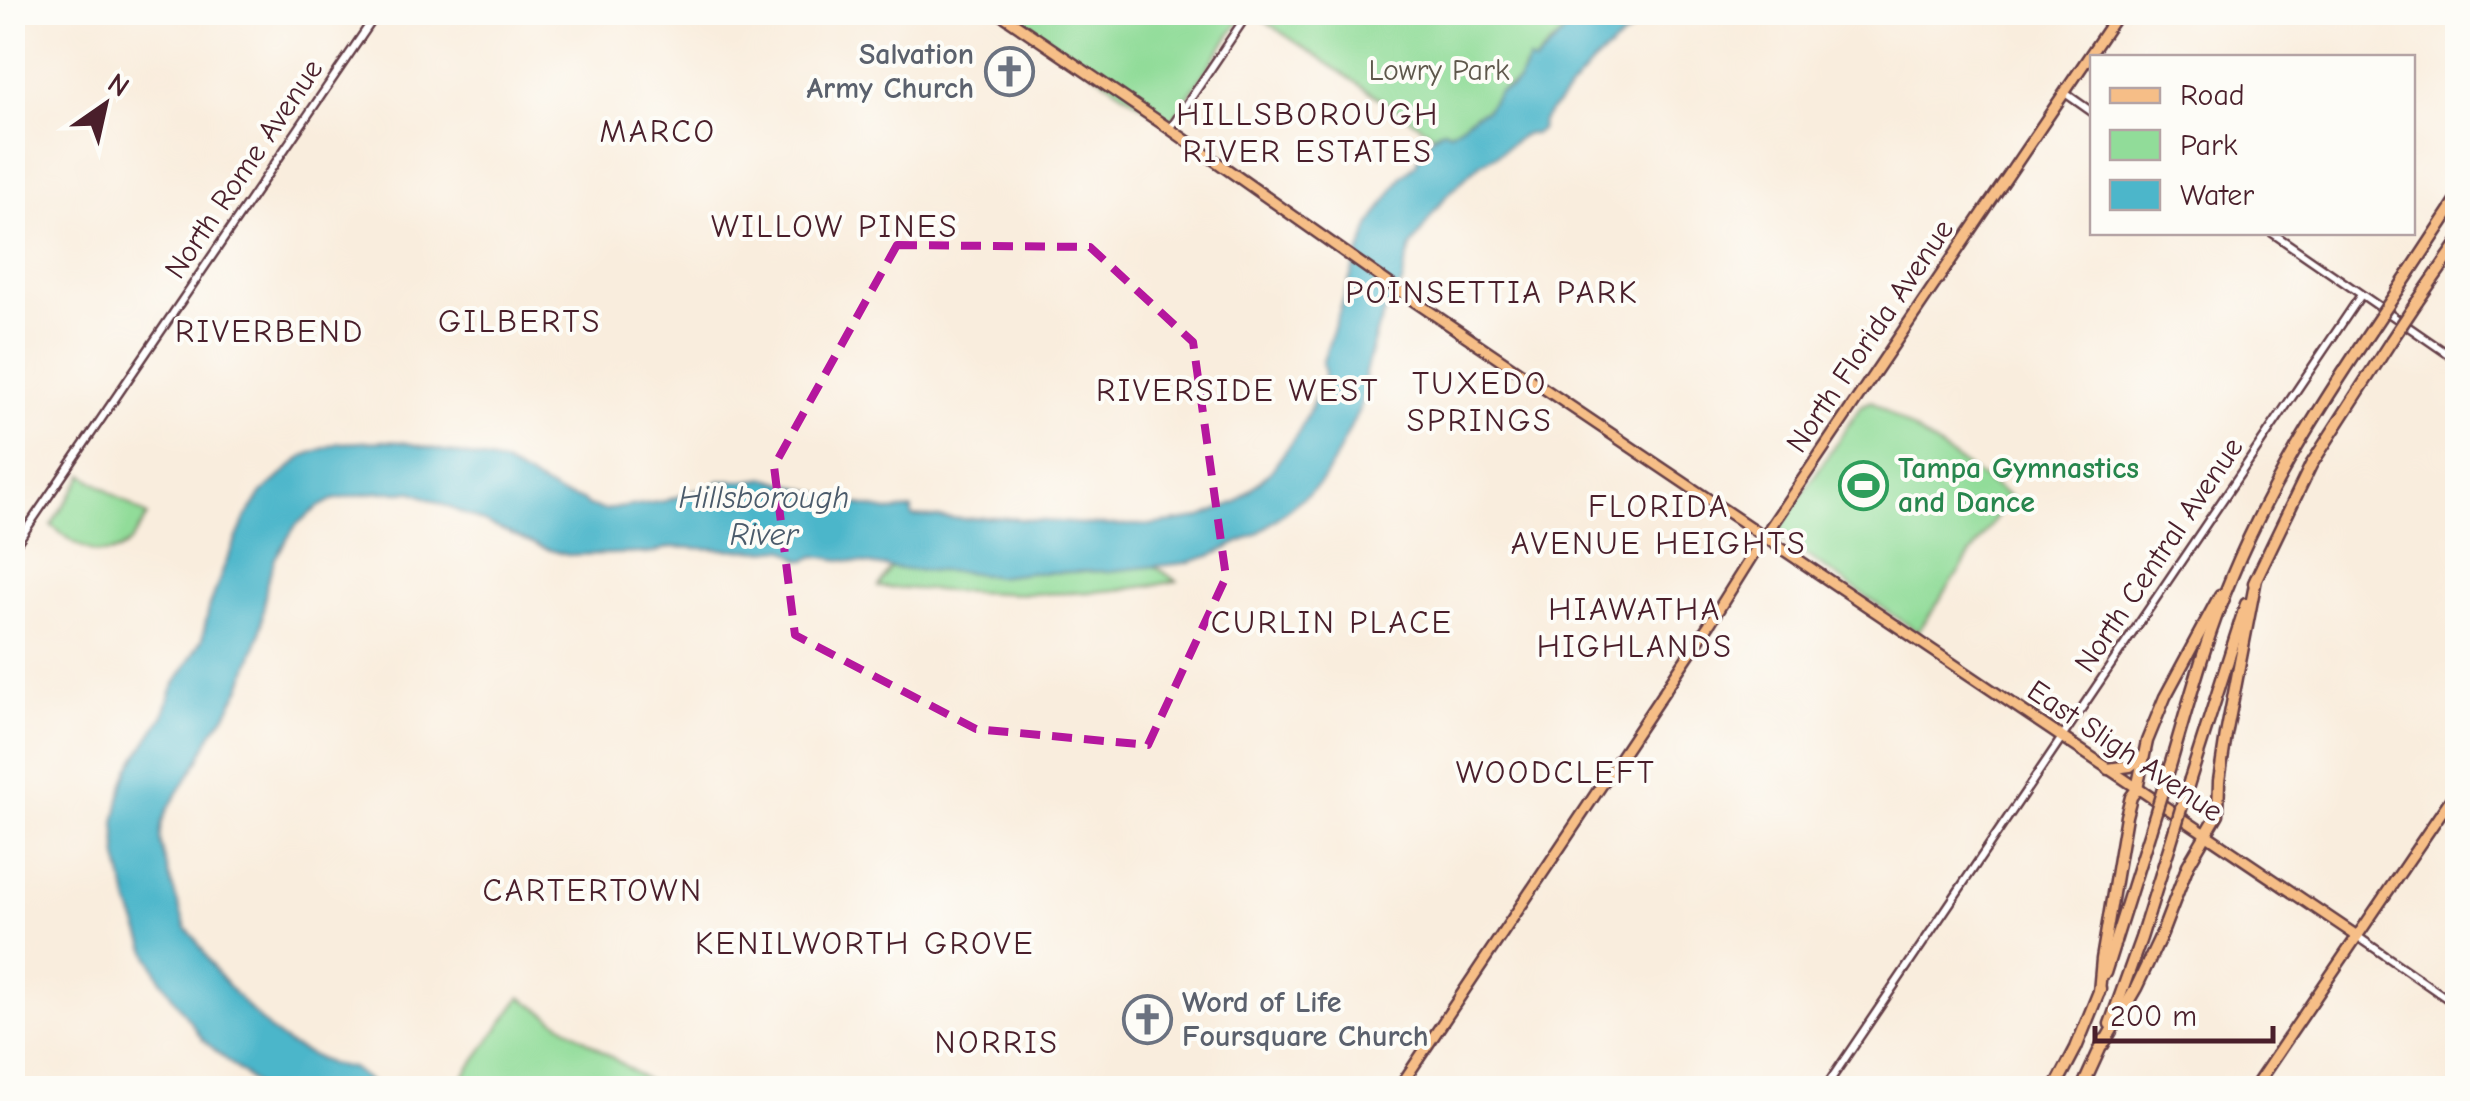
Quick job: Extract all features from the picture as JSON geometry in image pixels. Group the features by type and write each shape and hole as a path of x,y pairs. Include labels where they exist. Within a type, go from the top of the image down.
{"highway":[{"path":"2055,1088 2099,992 2211,632 2261,512 2288,460 2458,199"},
{"path":"2103,1044 2142,938 2236,629 2256,579 2316,456 2458,242"},
{"path":"2099,992 2126,816 2137,789 2143,755 2175,674 2232,577"},
{"path":"2082,1088 2136,988 2188,865 2218,814 2226,734 2256,579"},
{"path":"2108,770 2130,766 2143,755"}],"main road":[{"name":"East Sligh Avenue","path":"998,12 1414,301 2357,936"},
{"name":"North Florida Avenue","path":"1399,1088 1710,623 1764,535 2119,12"},
{"path":"2254,1088 2458,788"},
{"path":"12,1084 20,1088"}],"street":[{"name":"North Rome Avenue","path":"12,550 378,12"},
{"path":"1170,129 1249,12"},
{"path":"2064,93 2090,111"},
{"path":"2275,235 2458,361"},
{"name":"North Central Avenue","path":"1826,1088 2361,294"},
{"name":"East Sligh Avenue","path":"2357,936 2458,1006"}],"highlighted area":[{"path":"897,245 1090,247 1193,342 1226,577 1148,745 976,729 795,635 774,466"}],"green space":[{"name":"Lowry Park","path":"1251,12 1584,13 1533,64 1524,67 1518,82 1499,92 1485,111 1450,132 1443,129 1434,135"},
{"path":"1004,13 1245,13 1170,124"},
{"path":"1872,401 2010,497 1918,632 1778,536 1778,530 1861,406"},
{"path":"84,475 147,516 132,540 119,550 109,553 88,549 51,525"},
{"path":"1151,564 1177,581 1065,593 878,587 892,565"},
{"path":"521,997 658,1088 455,1088"}],"water":[{"name":"Hillsborough River","path":"1584,13 1652,13 1593,63 1542,121 1540,130 1519,138 1480,164 1447,195 1411,247 1403,282 1377,330 1361,405 1333,464 1319,485 1257,534 1213,555 1186,563 1110,571 996,577 907,570 815,556 801,560 784,549 670,547 653,553 567,555 413,492 378,492 332,500 317,508 296,525 275,558 267,582 260,634 241,687 167,810 160,840 186,928 236,995 290,1045 330,1064 352,1068 376,1087 384,1088 260,1088 203,1040 161,980 146,949 129,903 118,858 115,823 129,769 164,715 172,689 202,639 209,608 246,517 262,493 303,456 338,443 402,442 502,463 561,495 604,510 665,501 704,491 719,481 767,478 864,506 888,511 912,509 912,516 1097,525 1150,525 1199,518 1237,502 1271,471 1300,430 1322,384 1322,364 1371,224 1402,176 1416,164 1421,149 1443,129 1450,132 1485,111 1499,92 1518,82 1529,60 1534,64"}],"place":[{"name":"Salvation Army Church","path":"1009,71"},
{"name":"Tampa Gymnastics and Dance","path":"1863,485"},
{"name":"Word of Life Foursquare Church","path":"1147,1019"}],"district":[{"name":"MARCO","path":"658,131"},
{"name":"HILLSBOROUGH RIVER ESTATES","path":"1308,132"},
{"name":"WILLOW PINES","path":"835,226"},
{"name":"POINSETTIA PARK","path":"1492,292"},
{"name":"GILBERTS","path":"520,321"},
{"name":"RIVERBEND","path":"270,331"},
{"name":"RIVERSIDE WEST","path":"1238,390"},
{"name":"TUXEDO SPRINGS","path":"1480,402"},
{"name":"FLORIDA AVENUE HEIGHTS","path":"1659,524"},
{"name":"CURLIN PLACE","path":"1332,622"},
{"name":"HIAWATHA HIGHLANDS","path":"1635,628"},
{"name":"WOODCLEFT","path":"1556,772"},
{"name":"CARTERTOWN","path":"593,890"},
{"name":"KENILWORTH GROVE","path":"865,943"},
{"name":"NORRIS","path":"997,1042"}]}
